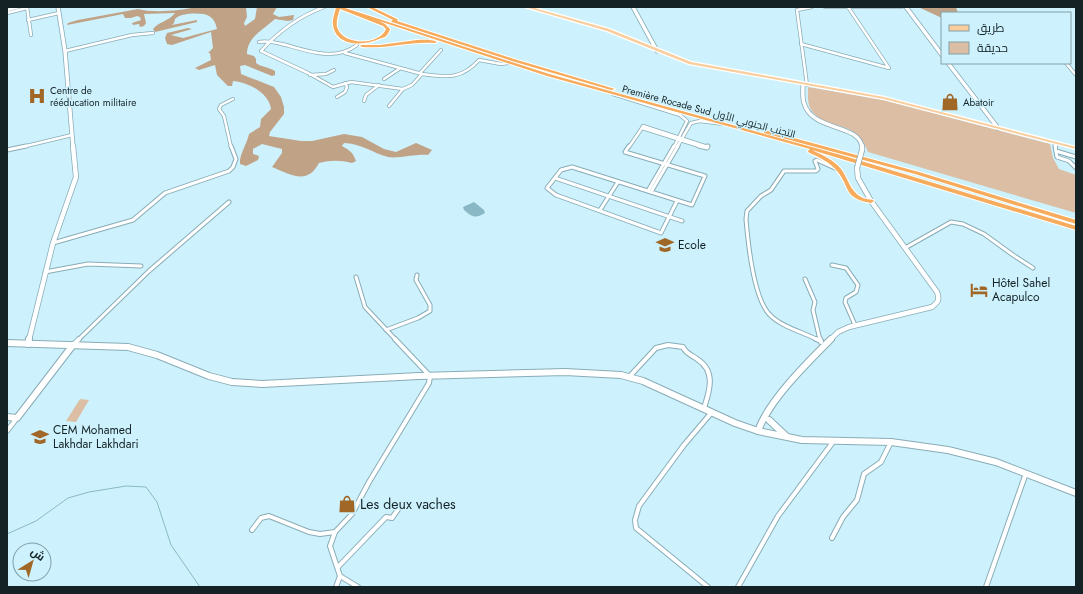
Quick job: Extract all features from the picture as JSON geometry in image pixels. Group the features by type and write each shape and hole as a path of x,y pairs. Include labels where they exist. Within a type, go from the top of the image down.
{"highway":[{"path":"369,7 398,21 476,47"},
{"path":"336,9 336,31 347,40 371,42 382,38 388,32 388,29 384,25 349,8"},
{"name":"Première Rocade Sud التجنب الجنوبي الأول","path":"349,8 508,63 610,93 846,158 1076,228"},
{"name":"Première Rocade Sud التجنب الجنوبي الأول","path":"336,9 349,8 476,47 513,60 621,92 917,173 1076,222"},
{"path":"336,9 331,23 334,33 340,40 357,45 386,47 424,41 484,55"},
{"path":"772,138 823,157 838,169 848,190 862,199 871,201"},
{"path":"846,158 838,160 837,163 856,194"}],"main road":[{"path":"28,344 53,243 76,177 65,51 58,7"},
{"path":"527,7 608,30 690,63 884,98 1076,148"},
{"path":"633,7 648,38 657,51"},
{"path":"906,7 941,54"},
{"path":"642,44 648,38"},
{"path":"949,64 998,128"},
{"path":"768,434 766,419 768,412 822,348 838,332 855,325 932,307 938,302 938,295 871,201 858,178 857,168 862,150 861,143 852,134 842,129 823,124 808,112 804,105 805,84"},
{"path":"7,343 108,346 145,351 209,376 232,382 247,383 294,383 430,376 565,372 610,374 629,377 667,391 747,428 768,434 788,438 833,442 891,442 948,450 989,460 1076,493"},
{"path":"7,417 17,418 73,345"},
{"path":"747,428 766,419"},
{"path":"758,431 759,425 766,419"},
{"path":"766,419 779,432 788,438"}],"street":[{"path":"7,11 20,7"},
{"path":"311,12 312,7"},
{"path":"324,7 311,12 270,41 261,51 331,87 335,87 345,82 403,89"},
{"path":"805,84 802,44 797,10 812,7"},
{"path":"825,7 902,7"},
{"path":"802,44 889,68 848,7"},
{"path":"7,11 27,8 31,35"},
{"path":"28,21 60,14"},
{"path":"65,51 132,35 152,33"},
{"path":"259,42 263,40 270,41 313,52 345,53 399,69 445,77 461,75 471,69 480,59 503,64 508,63"},
{"path":"345,53 357,45"},
{"path":"388,106 403,89 412,85 441,50"},
{"path":"1067,64 1076,75"},
{"path":"384,79 399,69"},
{"path":"310,75 326,74 334,70"},
{"path":"337,97 345,92 347,87 345,82"},
{"path":"364,101 366,95 379,85"},
{"path":"610,93 683,116 686,120 687,123 680,138 650,191"},
{"path":"53,243 133,220 165,193 229,171 233,167 236,159 231,146 224,116 219,109 221,105 233,99"},
{"path":"680,138 691,123 695,121 724,124"},
{"path":"677,201 661,233 560,197 550,192 548,187 563,169 572,167 692,205 705,176 625,152 642,127 708,146 707,148 680,138"},
{"path":"7,150 72,135"},
{"path":"1055,143 1057,157 1070,161 1076,168"},
{"path":"1056,151 1076,157"},
{"path":"821,341 775,319 766,311 755,283 746,219 747,211 761,196 771,190 784,171 816,172 818,169 816,160 838,169"},
{"path":"555,178 609,196 640,204 682,221"},
{"path":"600,210 618,182"},
{"path":"73,345 97,318 146,271 229,202"},
{"path":"905,248 951,222 957,222 981,232 1023,264 1032,268"},
{"path":"45,272 88,264 141,266"},
{"path":"832,265 844,266 858,285 856,292 846,298 845,302 855,325"},
{"path":"386,330 418,318 430,311 430,305 416,280 417,275"},
{"path":"336,587 340,576 330,546 335,532 352,514 369,482 428,383 430,376 365,307 356,277"},
{"path":"805,279 815,302 814,310 822,348"},
{"path":"629,377 656,348 668,345 683,347 686,354 699,360 704,365 710,376 711,389 704,408"},
{"path":"708,587 636,528 635,520 639,506 684,445 712,412"},
{"path":"7,431 17,418"},
{"path":"738,587 778,516 833,442"},
{"path":"832,538 843,517 857,500 864,474 882,462 891,442"},
{"path":"986,587 1026,473"},
{"path":"338,567 386,517 392,518 401,505"},
{"path":"252,530 261,518 269,516 309,532 320,534 335,532"},
{"path":"340,576 358,587"}],"green space":[{"path":"808,87 884,100 1050,144 1053,158 1059,169 1076,175 1076,213 868,152 862,140 851,130 827,122 816,116 809,106"},
{"path":"80,399 89,400 76,422 66,421"}],"shaded area":[{"path":"195,7 246,7 247,17 244,23 245,26 255,19 257,7 277,7 273,14 279,17 294,15 293,20 288,21 275,19 256,34 248,48 247,54 254,56 256,63 275,71 275,75 272,76 245,65 240,66 241,74 274,87 281,97 284,107 284,114 270,132 269,136 301,141 312,141 344,134 362,137 384,149 396,152 416,143 432,150 428,155 388,157 361,146 344,143 342,146 354,155 356,161 352,163 343,161 328,161 319,163 309,174 298,176 272,167 282,153 282,149 262,144 253,149 253,154 259,156 258,160 246,166 240,164 249,134 260,127 261,119 271,109 269,103 262,93 251,86 233,81 232,86 228,86 217,75 215,65 199,70 195,68 211,60 210,53 208,53 213,48 211,32 172,45 167,44 165,38 167,33 188,28 192,29 171,35 183,38 217,29 211,17 196,14 181,15 175,19 172,25 197,20 197,22 155,32 153,29 155,27 173,16 175,13 144,14 146,23 144,26 140,27 139,24 133,25 132,23 141,20 140,17 125,18 123,14 67,25 68,23 78,20 138,9 166,11"},
{"path":"918,7 956,7 958,12 941,12 941,18"}],"water":[{"path":"474,202 484,210 485,213 476,217 464,210 463,207"}],"waterway":[{"path":"7,534 36,521 68,498 89,492 126,486 146,487 157,502 171,545 200,587"}],"place":[{"name":"Centre de rééducation militaire","path":"37,96"},
{"name":"Abatoir","path":"950,102"},
{"name":"Ecole","path":"665,245"},
{"name":"Hôtel Sahel Acapulco","path":"979,290"},
{"name":"CEM Mohamed Lakhdar Lakhdari","path":"40,437"},
{"name":"Les deux vaches","path":"347,504"}]}
